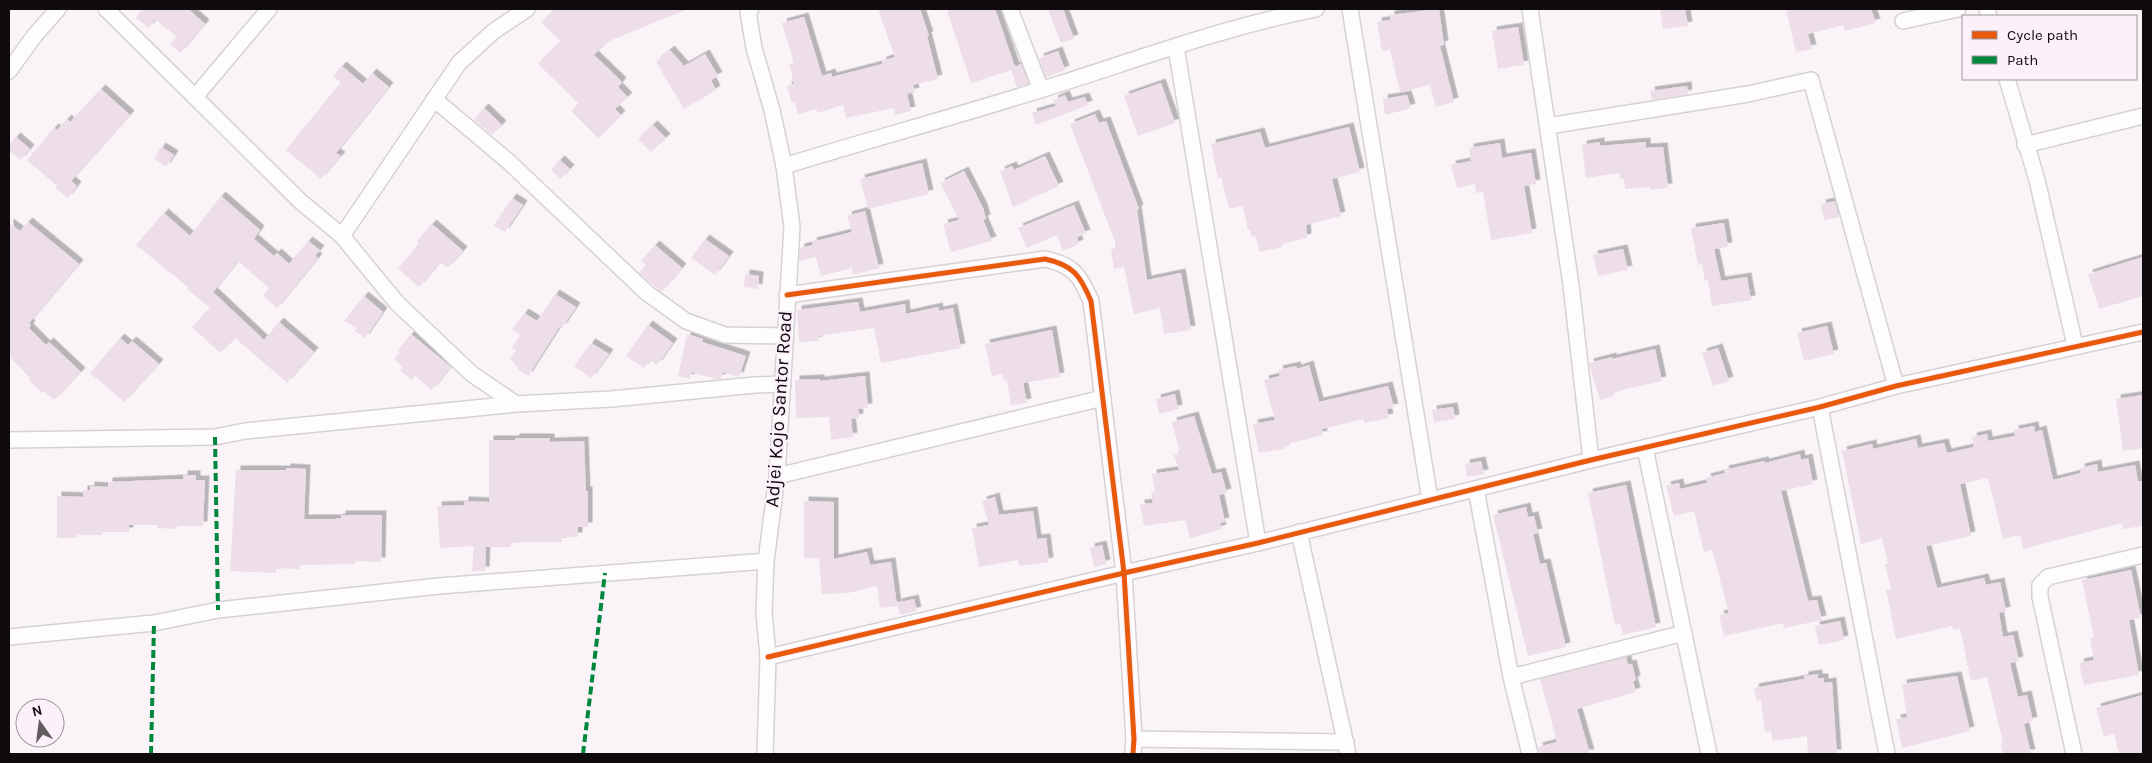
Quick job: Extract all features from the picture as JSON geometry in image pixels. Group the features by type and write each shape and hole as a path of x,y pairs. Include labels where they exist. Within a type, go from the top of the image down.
{"street":[{"path":"9,71 35,35 58,9"},
{"path":"106,9 300,201 342,236 397,302 472,374 516,404"},
{"path":"195,97 270,9"},
{"path":"342,236 375,190 459,63 494,31 527,9"},
{"name":"Adjei Kojo Santor Road","path":"751,9 748,12 754,48 772,110 784,166 792,227 778,476 766,561 764,612 768,657 765,754"},
{"path":"1010,9 1040,90"},
{"path":"784,166 1287,14 1316,9"},
{"path":"1350,9 1430,500"},
{"path":"1530,9 1571,285 1591,460"},
{"path":"1903,21 1958,9"},
{"path":"1176,47 1258,543"},
{"path":"1548,126 1748,94 1812,80 1896,386"},
{"path":"2007,80 2037,180 2075,345"},
{"path":"434,99 516,169 647,293 686,321 725,335 786,336"},
{"path":"2026,145 2143,116"},
{"path":"787,294 1045,259 1062,263 1076,273 1084,284 1091,301 1124,572 1133,747 1347,748 1299,532"},
{"path":"768,657 1124,572 1258,543 1591,460 1820,407 1896,386 2075,345 2143,332"},
{"path":"9,440 215,437 245,431 516,404 611,400 755,385 783,384"},
{"path":"778,476 1103,398"},
{"path":"1820,407 1887,754"},
{"path":"1645,448 1709,754"},
{"path":"1476,489 1511,677 1530,754"},
{"path":"2074,754 2040,597 2040,585 2048,577 2143,555"},
{"path":"9,637 154,623 218,610 439,586 766,561"},
{"path":"1511,677 1684,633"}],"building":[{"path":"142,9 188,9 205,24 180,53 170,44 177,37 155,19 149,28 136,18"},
{"path":"554,9 688,9 607,42 594,55 622,82 618,87 628,97 615,109 621,115 598,138 571,111 579,104 538,64 561,41 541,23"},
{"path":"878,9 920,9 929,36 927,36 938,79 913,85 915,92 907,94 911,111 895,115 894,108 846,118 843,105 817,113 816,109 798,114 795,103 792,103 787,86 794,84 789,64 794,63 782,23 804,17 822,76 831,73 832,77 882,64 882,61 895,57"},
{"path":"954,9 995,9 1015,67 1021,64 1029,84 1017,87 1011,70 971,83 947,11"},
{"path":"1048,9 1063,9 1074,39 1061,43"},
{"path":"1439,9 1444,45 1440,46 1454,102 1436,107 1430,85 1400,92 1390,50 1382,51 1377,22 1390,20 1390,15"},
{"path":"1660,9 1685,9 1688,26 1663,29"},
{"path":"1786,9 1871,9 1876,23 1845,31 1843,25 1808,34 1812,49 1796,52"},
{"path":"1518,27 1524,65 1498,69 1492,31"},
{"path":"670,50 684,66 705,54 718,76 711,80 716,90 684,109 656,62"},
{"path":"1058,51 1065,70 1046,77 1039,58"},
{"path":"342,66 363,84 372,73 389,87 336,153 341,156 321,179 286,150 341,82 333,76"},
{"path":"1161,83 1175,123 1138,136 1124,96"},
{"path":"1687,86 1688,94 1652,100 1650,91"},
{"path":"101,89 130,115 71,181 77,186 68,198 55,188 57,186 27,160 54,128 57,130 67,119 70,122"},
{"path":"1065,95 1068,102 1085,97 1088,105 1036,125 1032,113 1056,106 1053,100"},
{"path":"1407,95 1411,108 1385,115 1383,99"},
{"path":"484,108 502,125 492,135 474,119"},
{"path":"1095,114 1099,123 1106,121 1139,209 1137,210 1147,280 1181,273 1191,330 1164,334 1160,308 1134,314 1124,267 1114,269 1111,250 1117,247 1070,124"},
{"path":"653,125 666,138 651,152 638,139"},
{"path":"1349,127 1360,172 1332,179 1341,216 1306,225 1307,238 1282,244 1282,247 1259,252 1256,236 1252,237 1250,230 1248,230 1243,206 1229,209 1221,177 1218,178 1211,144 1260,132 1265,148"},
{"path":"16,137 30,149 21,160 9,151 9,145"},
{"path":"1600,142 1600,146 1646,142 1646,148 1663,147 1668,188 1650,190 1650,187 1625,189 1624,179 1620,179 1619,173 1586,178 1582,145"},
{"path":"1500,143 1502,158 1531,153 1536,184 1524,186 1532,233 1491,240 1483,192 1476,193 1475,184 1457,188 1451,165 1471,161 1469,148"},
{"path":"161,147 174,155 166,167 154,159"},
{"path":"1045,156 1059,186 1013,207 1000,171 1012,166 1014,170"},
{"path":"560,160 570,169 561,179 551,170"},
{"path":"922,163 929,194 868,209 860,179"},
{"path":"964,171 983,208 986,219 983,220 992,241 951,252 943,224 959,220 940,183"},
{"path":"221,196 260,230 254,239 274,256 277,253 289,264 308,241 320,250 315,256 318,258 277,308 263,296 269,288 238,261 213,292 264,340 279,322 314,352 287,383 235,338 220,353 192,327 210,308 187,289 188,287 136,245 164,213 190,236"},
{"path":"512,198 523,205 505,232 494,225"},
{"path":"1835,201 1839,217 1824,220 1821,204"},
{"path":"1074,205 1086,234 1077,237 1079,244 1063,251 1057,235 1027,248 1018,228"},
{"path":"865,211 879,268 853,275 852,268 821,276 816,257 799,261 800,248 813,245 812,242 852,232 847,216"},
{"path":"28,222 79,264 29,323 31,325 29,328 46,345 49,342 81,372 54,400 44,391 42,393 9,356 9,223 20,231"},
{"path":"1724,223 1728,247 1714,249 1721,281 1747,277 1751,300 1712,306 1708,280 1705,281 1702,264 1698,265 1691,228"},
{"path":"432,224 463,251 448,268 440,262 419,287 398,269 419,243 417,241"},
{"path":"705,239 729,256 715,275 691,258"},
{"path":"655,245 682,268 661,292 639,273 646,265 641,261"},
{"path":"1623,249 1628,270 1598,276 1593,255"},
{"path":"2143,257 2143,296 2099,309 2088,274"},
{"path":"745,274 759,276 758,289 744,287"},
{"path":"555,294 576,307 562,328 560,326 528,376 520,371 510,358 517,351 512,347 520,335 512,330 524,313 537,321"},
{"path":"364,296 383,312 365,338 355,331 357,328 344,321"},
{"path":"858,302 860,312 905,304 906,314 938,307 939,311 953,308 961,348 881,363 874,328 818,336 818,341 799,342 797,310"},
{"path":"648,325 673,343 657,365 650,360 644,368 626,356"},
{"path":"1827,326 1834,354 1804,361 1797,333"},
{"path":"1052,330 1060,377 1023,383 1027,403 1011,405 1007,380 1004,380 1002,374 992,376 985,344"},
{"path":"411,334 451,367 432,390 415,376 412,380 400,370 403,367 394,359 400,352 398,350"},
{"path":"687,334 703,339 702,342 746,356 739,377 723,372 721,379 691,372 690,379 678,376"},
{"path":"120,338 128,345 132,341 159,364 124,402 90,373"},
{"path":"591,343 609,354 591,378 574,366"},
{"path":"1718,348 1729,381 1713,386 1702,353"},
{"path":"1655,349 1662,381 1621,390 1614,393 1614,396 1600,400 1589,363"},
{"path":"1309,365 1319,402 1388,386 1394,408 1387,409 1389,418 1364,423 1363,419 1322,429 1323,435 1284,445 1285,449 1259,453 1253,424 1275,420 1264,380 1280,376 1278,370 1296,366 1297,369"},
{"path":"865,376 868,408 858,409 859,418 851,419 853,437 831,440 829,417 796,418 795,380 820,379 820,381"},
{"path":"1175,394 1178,409 1159,414 1156,399"},
{"path":"2143,395 2143,448 2123,451 2116,399"},
{"path":"1453,407 1455,419 1434,422 1432,410"},
{"path":"1194,416 1212,474 1221,472 1227,493 1219,495 1225,522 1220,523 1222,529 1190,538 1185,520 1144,526 1140,504 1153,503 1151,493 1155,492 1152,474 1179,470 1174,455 1180,453 1172,422"},
{"path":"2034,426 2035,432 2042,430 2053,480 2081,473 2080,468 2097,464 2098,472 2135,465 2138,481 2143,481 2143,526 2123,529 2122,523 2023,549 2020,535 2003,539 1988,478 1960,484 1971,536 1926,546 1937,588 1984,578 1986,585 2000,582 2006,611 1999,613 2003,637 2013,635 2019,661 2010,663 2018,697 2027,695 2033,721 2024,724 2031,754 2003,754 2001,743 2003,742 1987,677 1971,681 1960,629 1953,630 1952,626 1896,639 1886,590 1891,589 1885,564 1888,564 1882,538 1861,544 1842,451 1872,444 1873,449 1916,439 1918,448 1944,443 1947,453 1974,447 1972,437 1987,434 1988,441 2015,436 2014,430"},
{"path":"515,438 550,438 550,442 584,441 586,491 588,491 588,527 578,527 578,537 562,537 562,542 511,543 511,547 486,547 485,571 472,571 474,546 440,548 437,506 464,505 464,501 489,502 489,440 515,440"},
{"path":"1800,454 1801,460 1808,458 1813,484 1781,491 1808,601 1817,600 1822,620 1784,628 1783,623 1724,636 1719,615 1729,613 1712,550 1704,552 1694,511 1674,516 1666,486 1679,483 1680,489 1707,483 1706,478 1725,473 1724,470 1764,461 1765,463"},
{"path":"1481,461 1484,474 1467,477 1465,464"},
{"path":"286,468 306,469 304,519 336,519 341,518 341,515 382,515 381,562 355,561 355,564 300,565 300,569 276,568 276,573 230,571 236,470 286,470"},
{"path":"183,475 196,475 196,480 205,480 203,526 177,526 177,529 157,528 157,525 129,525 129,532 102,532 102,535 77,535 77,538 57,538 57,496 83,497 83,490 90,490 90,486 108,487 108,482 183,479"},
{"path":"1626,485 1656,627 1623,635 1620,624 1615,625 1588,493"},
{"path":"995,497 999,515 1033,511 1037,539 1046,538 1049,562 1019,566 1018,560 979,567 972,528 989,525 982,501"},
{"path":"804,501 834,502 834,559 867,552 870,565 891,562 897,606 880,608 877,586 848,593 822,594 819,558 804,558"},
{"path":"1526,507 1528,517 1534,516 1538,533 1533,534 1540,564 1546,563 1566,647 1528,656 1493,515"},
{"path":"1102,545 1106,564 1094,567 1090,548"},
{"path":"2131,570 2141,618 2129,620 2139,675 2084,685 2079,663 2094,660 2090,638 2094,637 2082,580"},
{"path":"914,599 917,611 900,615 897,603"},
{"path":"1840,621 1844,640 1819,645 1815,626"},
{"path":"1626,657 1628,665 1632,664 1636,680 1633,681 1636,692 1577,709 1590,754 1539,754 1538,747 1557,742 1540,679"},
{"path":"1818,674 1818,678 1824,678 1824,683 1832,682 1837,754 1808,754 1807,736 1773,741 1771,731 1765,732 1761,700 1757,701 1754,688 1804,679 1804,676"},
{"path":"1957,676 1970,731 1902,748 1896,719 1907,717 1902,684"},
{"path":"2143,695 2143,754 2119,754 2114,734 2104,737 2096,708"}],"marked path":[{"path":"215,437 218,610"},
{"path":"583,754 605,573"},
{"path":"151,754 154,623"}],"cycle path":[{"path":"787,295 1045,259 1062,264 1079,278 1091,301 1124,573 1134,739 1133,754"},
{"path":"768,657 1258,543 1591,460 1820,407 1896,386 2143,332"}]}
